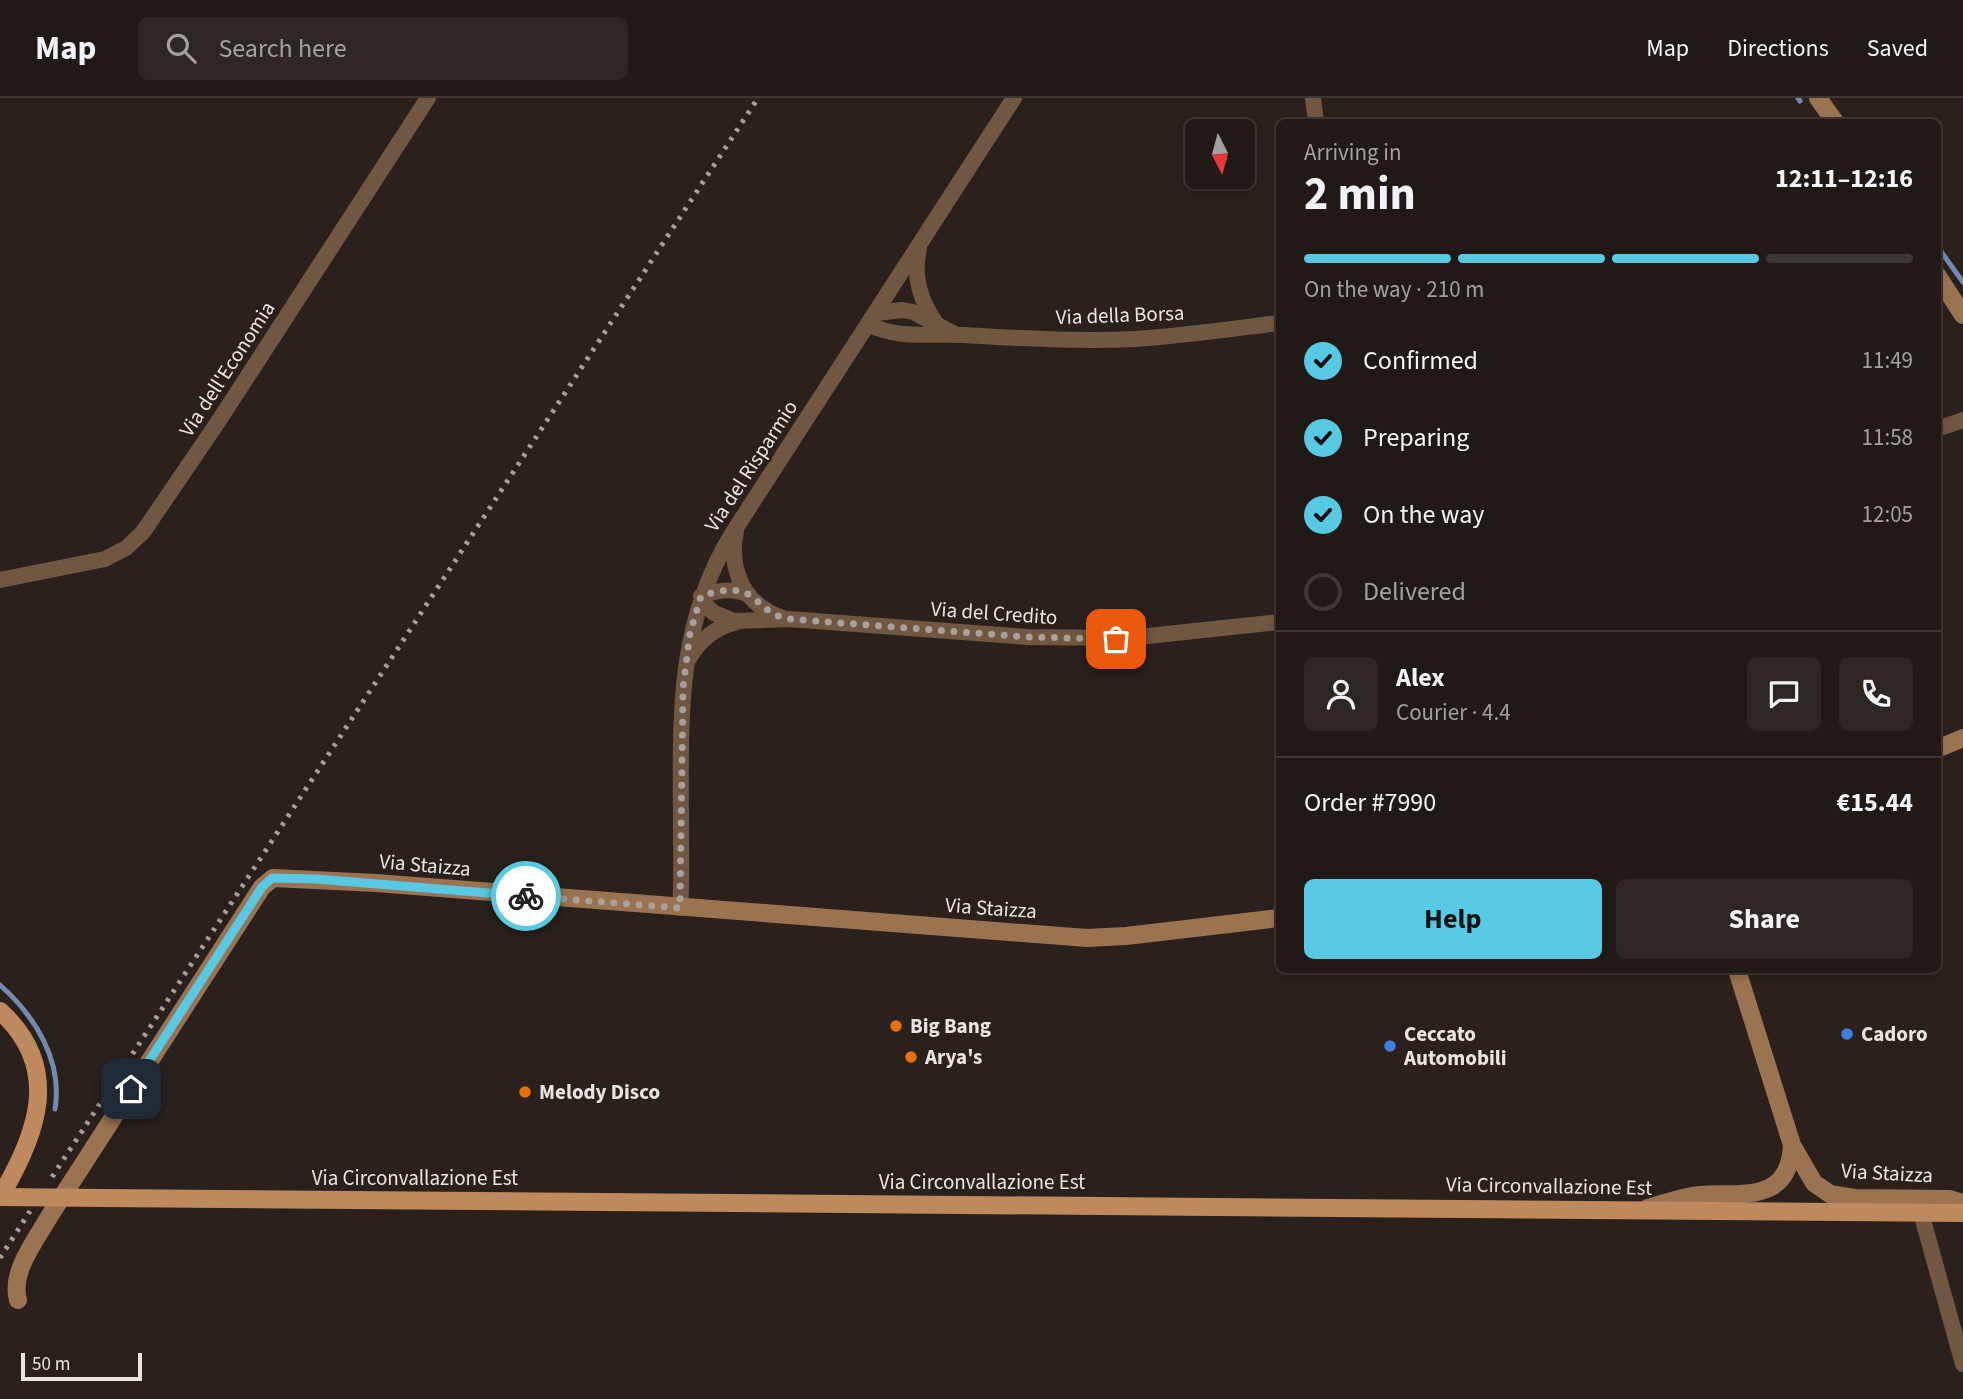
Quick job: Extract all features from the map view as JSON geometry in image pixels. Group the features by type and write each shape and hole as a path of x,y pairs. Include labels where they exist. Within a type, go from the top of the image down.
{"main road":[{"path":"0,1011 16,1028 29,1052 36,1069 39,1099 29,1140 0,1197"},
{"name":"Via Circonvallazione Est","path":"0,1197 1963,1213"}],"street":[{"name":"Via dell'Economia","path":"0,580 105,558 125,548 143,532 218,422 428,98"},
{"name":"Via del Risparmio","path":"680,908 681,715 690,633 701,596 717,559 737,526 1014,98"},
{"path":"1313,98 1316,119"},
{"path":"1818,98 1829,119"},
{"path":"922,240 916,263 919,288 928,311 937,324"},
{"path":"1941,281 1963,316"},
{"name":"Via della Borsa","path":"872,318 905,310 961,335"},
{"name":"Via della Borsa","path":"872,318 888,332 908,336 961,335 1047,340 1135,339 1276,323"},
{"path":"737,526 735,566 742,587 748,595"},
{"path":"701,596 732,591 748,595"},
{"name":"Via del Credito","path":"748,595 770,613 789,619"},
{"name":"Via del Credito","path":"701,596 705,605 717,614 741,621 789,619 1079,639 1142,637 1276,622"},
{"name":"Via del Credito","path":"685,666 705,638 720,628 741,621"},
{"path":"1941,747 1963,738"},
{"name":"Via Staizza","path":"18,1300 16,1289 19,1273 49,1217 262,887 277,877 1087,938 1276,918"},
{"name":"Via Staizza","path":"1738,973 1792,1145 1814,1184 1830,1194 1854,1198 1948,1199 1963,1203"},
{"path":"1642,1210 1689,1197 1750,1195 1762,1192 1777,1183 1785,1173 1792,1145"},
{"path":"1921,1213 1963,1364"}],"waterway":[{"path":"1941,252 1963,282"},
{"path":"0,985 13,997 44,1041 55,1074 55,1109"}],"railway":[{"path":"52,1177 758,98"},
{"path":"0,1258 30,1211"}],"way so far":[{"path":"526,896 680,908 683,688 690,633 701,596 741,591 770,613 789,619 1027,637 1116,639"}],"place":[{"name":"Big Bang","path":"896,1026"},
{"name":"Cadoro","path":"1847,1034"},
{"name":"Ceccato Automobili","path":"1390,1046"},
{"name":"Arya's","path":"911,1057"},
{"name":"Melody Disco","path":"525,1092"}],"route":[{"path":"131,1089 262,887 272,878 376,883 526,896"}]}
